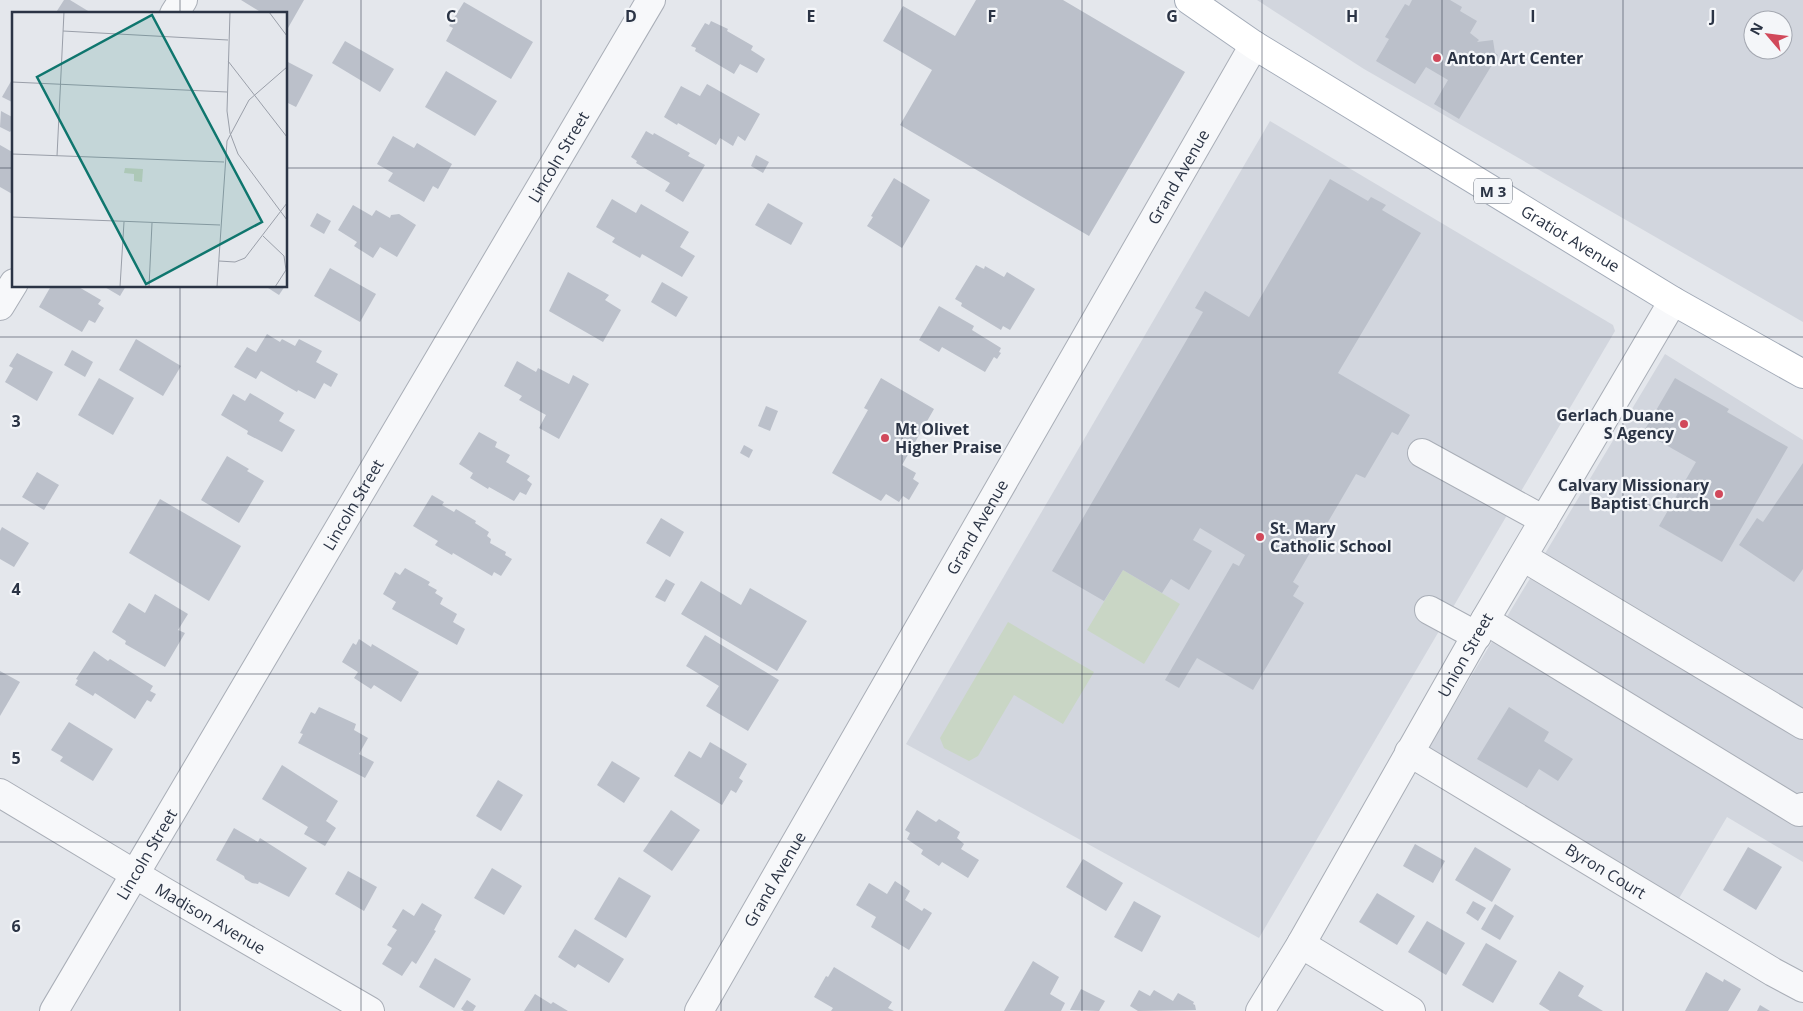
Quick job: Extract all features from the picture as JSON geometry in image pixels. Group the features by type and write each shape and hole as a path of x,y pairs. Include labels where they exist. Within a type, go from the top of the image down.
{"main road":[{"name":"Gratiot Avenue","path":"1189,0 1254,45 1673,301 1803,374"}],"street":[{"path":"175,12 183,0"},
{"name":"Lincoln Street","path":"54,1011 650,0"},
{"name":"Grand Avenue","path":"699,1011 1254,45"},
{"path":"0,306 12,286"},
{"name":"Union Street","path":"1260,1011 1301,944 1409,752 1673,301"},
{"path":"1422,452 1544,520"},
{"path":"1523,557 1803,725"},
{"path":"1429,610 1481,628 1799,812 1803,807"},
{"name":"Byron Court","path":"1409,752 1772,972 1803,988"},
{"name":"Madison Avenue","path":"0,793 370,1011"},
{"path":"1301,944 1399,1008"}],"shaded area":[{"path":"1257,0 1803,0 1803,322 1364,69"},
{"name":"St. Mary Catholic School","path":"1270,121 1613,325 1615,331 1259,938 906,744"},
{"path":"1665,354 1803,440 1803,862 1727,817 1678,900 1428,748"}],"green space":[{"path":"1123,570 1180,604 1144,664 1087,630"},
{"path":"1008,622 1094,672 1063,724 1014,695 978,756 969,761 944,748 940,738"}],"building":[{"path":"64,0 70,0 90,12 56,12"},
{"path":"241,0 304,0 288,28 288,12 261,12"},
{"path":"976,0 1063,0 1185,72 1089,236 900,125 932,70 883,41 903,6 955,36"},
{"name":"Anton Art Center","path":"1412,0 1450,0 1462,7 1460,11 1477,21 1470,33 1479,40 1477,42 1493,40 1495,53 1498,55 1459,119 1434,104 1448,80 1426,67 1415,84 1376,61 1389,39 1385,37 1405,4 1409,6"},
{"path":"464,2 533,42 511,79 446,41 453,28 449,26"},
{"path":"711,21 728,29 727,31 753,46 751,50 765,59 757,73 740,64 734,74 695,51 696,48 691,46 705,23 709,25"},
{"path":"345,41 394,69 380,92 332,63"},
{"path":"288,62 313,75 296,107 288,103"},
{"path":"446,71 497,101 475,136 425,107"},
{"path":"12,80 12,102 2,97"},
{"path":"707,84 760,114 745,141 738,136 733,146 720,138 716,145 664,117 681,86 700,96"},
{"path":"1,111 12,117 12,129 10,132 0,127"},
{"path":"646,131 653,135 654,133 690,153 688,156 705,165 683,202 665,191 670,183 636,163 637,161 631,157"},
{"path":"393,136 414,148 417,143 452,164 438,189 433,186 424,202 388,181 393,173 377,164"},
{"path":"0,145 12,152 12,194 0,187"},
{"path":"756,155 769,162 763,173 751,166"},
{"path":"894,178 930,200 902,248 867,226"},
{"path":"1330,179 1368,201 1371,197 1386,205 1382,210 1421,233 1338,373 1410,415 1398,435 1392,432 1365,478 1356,474 1293,582 1299,586 1293,596 1304,603 1253,690 1197,658 1179,688 1165,680 1233,563 1239,566 1245,555 1200,528 1193,540 1212,551 1189,590 1171,579 1162,593 1123,570 1104,601 1052,571 1203,312 1195,308 1205,291 1249,317"},
{"path":"612,199 636,213 641,204 689,232 680,247 695,256 682,277 642,254 640,258 612,242 615,238 596,227"},
{"path":"768,203 803,223 791,245 755,225"},
{"path":"353,205 372,216 376,210 390,218 391,215 399,214 416,225 397,257 380,247 373,258 354,246 357,242 338,230"},
{"path":"317,213 331,221 324,234 310,226"},
{"path":"976,265 984,269 985,266 1004,277 1007,272 1035,289 1010,330 1003,326 1001,330 961,306 962,303 955,299"},
{"path":"330,268 376,294 360,322 314,296"},
{"path":"568,272 609,295 605,300 621,310 603,342 549,311"},
{"path":"662,282 688,297 676,317 651,302"},
{"path":"50,288 80,288 101,300 98,304 104,308 95,323 89,320 82,332 39,307"},
{"path":"106,288 125,288 120,296"},
{"path":"268,288 284,288 279,295"},
{"path":"939,306 974,326 972,330 1001,348 999,352 1001,353 997,359 994,357 985,372 942,347 939,352 919,340"},
{"path":"267,334 280,342 282,339 295,346 299,339 322,351 316,362 338,374 331,387 324,383 315,399 298,390 297,392 261,371 256,379 234,367 247,347 256,352"},
{"path":"136,339 181,366 163,396 119,370"},
{"path":"72,350 93,362 85,377 64,365"},
{"path":"17,353 53,372 37,401 5,382 13,368 9,366"},
{"path":"517,361 536,372 538,368 569,384 573,375 589,384 559,439 539,428 546,415 519,400 522,396 504,386"},
{"path":"99,378 134,398 113,435 78,415"},
{"name":"Mt Olivet Higher Praise","path":"881,378 934,409 902,465 916,473 913,479 919,483 909,500 903,496 899,502 886,494 881,501 832,473 868,410 864,408"},
{"name":"Calvary Missionary Baptist Church","path":"1675,378 1729,409 1727,412 1788,447 1722,562 1659,526 1696,462 1650,436 1647,439 1641,436"},
{"path":"250,393 284,413 279,421 295,430 282,452 247,434 248,431 221,415 233,394 245,401"},
{"path":"766,406 778,411 770,431 758,426"},
{"path":"479,432 497,442 495,447 510,455 506,462 530,476 527,480 532,484 526,495 520,492 514,501 489,487 488,489 470,478 473,473 459,464"},
{"path":"744,445 753,450 749,458 740,453"},
{"path":"227,456 249,469 247,471 264,481 239,523 201,500"},
{"path":"1803,463 1803,569 1794,582 1739,545 1757,518 1763,522"},
{"path":"37,472 59,485 44,510 22,497"},
{"path":"432,495 444,502 442,505 454,512 456,509 476,521 475,523 489,532 487,536 491,539 490,543 506,552 505,555 512,559 501,576 494,572 492,576 453,553 452,555 435,545 438,541 413,526"},
{"path":"160,499 241,546 209,601 129,553"},
{"path":"661,518 684,532 670,557 646,543"},
{"path":"2,527 29,543 14,567 0,559 0,531"},
{"path":"405,568 430,582 428,585 437,590 435,593 443,598 440,604 457,614 453,622 465,629 457,645 392,609 396,602 383,594 395,572 400,575"},
{"path":"666,579 675,584 665,602 655,597"},
{"path":"701,581 741,605 750,588 807,621 777,671 681,614"},
{"path":"155,594 188,614 178,630 185,633 165,667 125,644 126,641 112,632 129,603 145,613"},
{"path":"705,635 779,680 748,731 706,706 719,686 686,666"},
{"path":"359,639 371,647 372,644 419,672 401,702 374,685 371,689 354,678 358,672 342,662 353,643 356,645"},
{"path":"94,651 153,686 150,691 156,694 151,702 147,700 135,719 95,693 93,696 75,685 78,680 76,679"},
{"path":"0,671 20,682 0,716"},
{"path":"319,707 356,724 354,730 368,738 359,754 374,762 365,778 298,743 303,734 300,733 311,712 315,714"},
{"path":"1509,707 1549,732 1544,741 1573,759 1558,781 1539,769 1527,788 1477,759"},
{"path":"69,722 113,749 93,781 60,761 63,757 51,750"},
{"path":"710,742 747,764 739,778 743,781 736,793 731,790 722,805 674,776 689,751 701,758"},
{"path":"612,761 640,778 624,803 597,785"},
{"path":"282,765 338,801 326,821 336,828 325,846 304,834 308,827 262,799"},
{"path":"498,780 523,795 501,831 476,816"},
{"path":"671,810 700,830 672,871 643,851"},
{"path":"917,810 936,822 939,819 960,832 957,838 964,844 961,849 979,860 968,878 942,862 939,866 921,854 923,850 907,839 910,833 905,830"},
{"path":"234,828 258,842 260,838 307,868 289,897 259,882 258,884 252,883 245,879 244,876 216,860"},
{"path":"1415,844 1445,861 1433,883 1403,866"},
{"path":"1475,847 1511,869 1492,902 1455,880"},
{"path":"1748,847 1782,867 1756,910 1723,890"},
{"path":"1083,859 1123,883 1106,911 1066,887"},
{"path":"492,868 522,886 504,915 474,898"},
{"path":"348,871 377,887 364,911 335,894"},
{"path":"619,877 651,896 626,938 594,919"},
{"path":"895,881 910,891 905,900 922,911 924,908 932,913 909,950 871,927 876,917 856,905 869,883 887,894"},
{"path":"1377,893 1415,916 1397,945 1359,922"},
{"path":"1134,901 1161,916 1142,952 1114,937"},
{"path":"1473,901 1486,908 1478,921 1466,913"},
{"path":"422,903 442,915 434,930 436,931 416,964 412,961 402,976 382,964 392,948 387,945 397,930 392,927 403,909 414,916"},
{"path":"1495,904 1514,916 1500,940 1481,929"},
{"path":"1427,921 1465,943 1446,975 1408,952"},
{"path":"575,929 624,959 609,983 578,964 575,968 558,957"},
{"path":"1486,943 1517,961 1493,1003 1462,985"},
{"path":"435,958 471,979 454,1008 419,987"},
{"path":"1033,961 1059,977 1050,994 1065,1003 1061,1011 1004,1011"},
{"path":"834,967 892,1002 888,1008 894,1011 831,1011 833,1008 814,997 826,976 828,977"},
{"path":"1559,971 1584,986 1578,996 1603,1011 1550,1011 1539,1004"},
{"path":"1706,972 1723,982 1724,979 1741,989 1728,1011 1685,1011"},
{"path":"1081,989 1105,1001 1099,1011 1070,1010"},
{"path":"1139,990 1150,996 1154,990 1173,1001 1178,993 1194,1002 1196,1010 1138,1011 1130,1006"},
{"path":"535,994 551,1004 553,1002 568,1011 524,1011"},
{"path":"467,1000 476,1006 473,1011 461,1009"},
{"path":"1760,1005 1770,1011 1757,1011"}],"place":[{"name":"Anton Art Center","path":"1437,58"},
{"name":"Gerlach Duane S Agency","path":"1684,424"},
{"name":"Mt Olivet Higher Praise","path":"885,438"},
{"name":"Calvary Missionary Baptist Church","path":"1719,494"},
{"name":"St. Mary Catholic School","path":"1260,537"}]}
